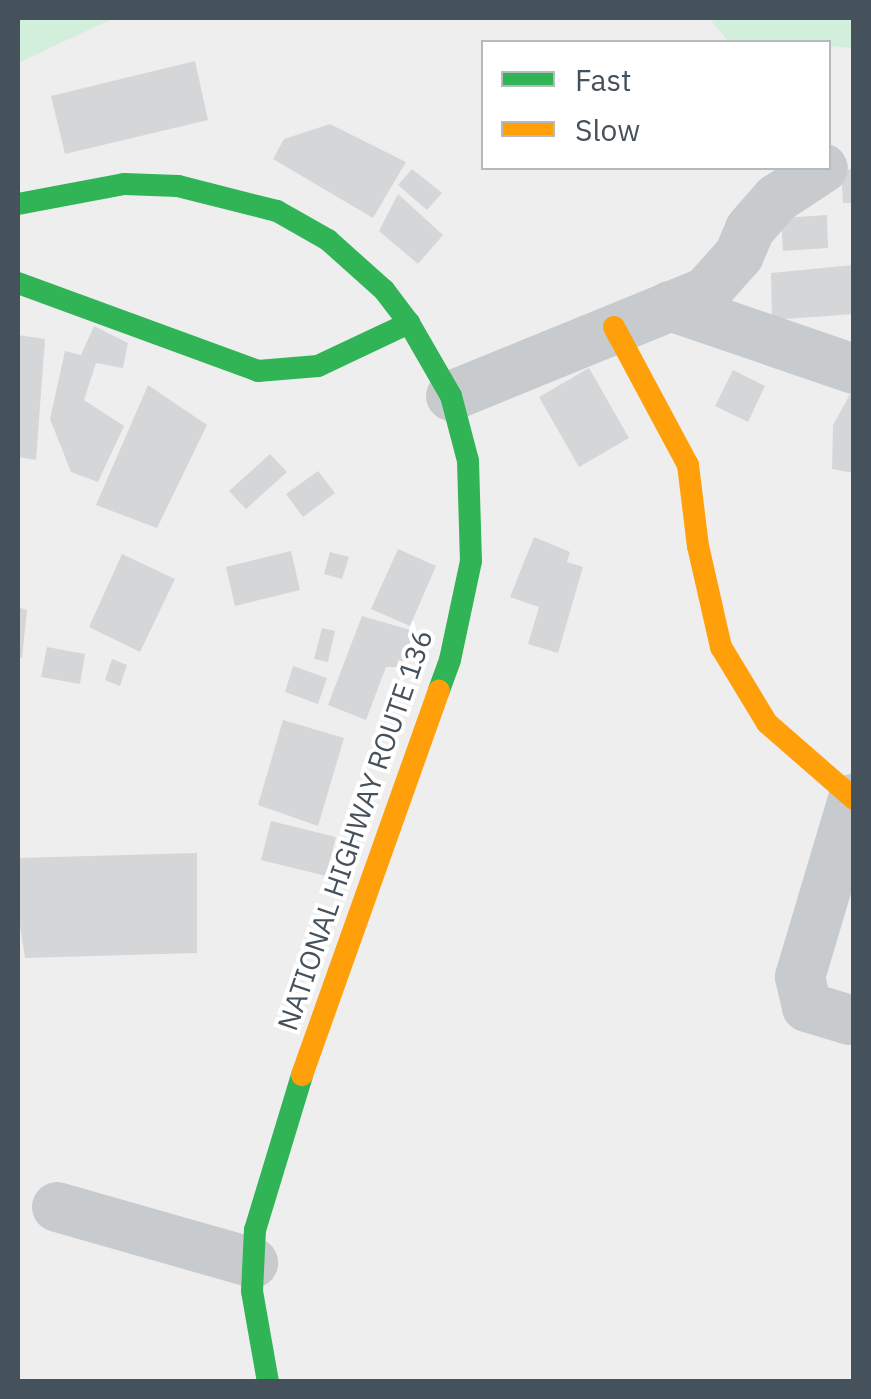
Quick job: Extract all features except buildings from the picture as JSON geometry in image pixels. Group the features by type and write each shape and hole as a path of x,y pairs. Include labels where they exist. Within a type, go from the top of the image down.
{"main road":[{"name":"NATIONAL HIGHWAY ROUTE 136","path":"18,204 124,184 178,186 277,212 328,240 384,290 409,323 451,396 468,462 473,508 472,561 450,660 362,897 276,1154 255,1230 255,1330 268,1382"},
{"path":"18,283 258,371 318,366 409,323"},
{"path":"614,327 688,465 698,546 721,646 766,723 853,799"}],"street":[{"path":"831,163 854,150"},
{"path":"451,396 706,292 739,256 750,230 776,199 820,170"},
{"path":"670,306 854,369"},
{"path":"850,1020 807,1007 800,977 853,799"},
{"path":"57,1208 253,1262"}],"green space":[{"path":"18,18 114,18 18,63"},
{"path":"709,18 853,18 853,48 831,46 831,40 727,40"}],"traffic: fast":[{"path":"18,204 124,184 178,186 277,211 328,240 384,290 409,323 451,396 468,461 471,561 450,660 439,691"},
{"path":"18,283 258,371 318,366 409,323"},
{"path":"268,1382 252,1291 255,1230 302,1075"}],"traffic: slow":[{"path":"614,327 688,465 698,546 721,647 767,723 854,799"},
{"path":"302,1075 439,691"}]}
